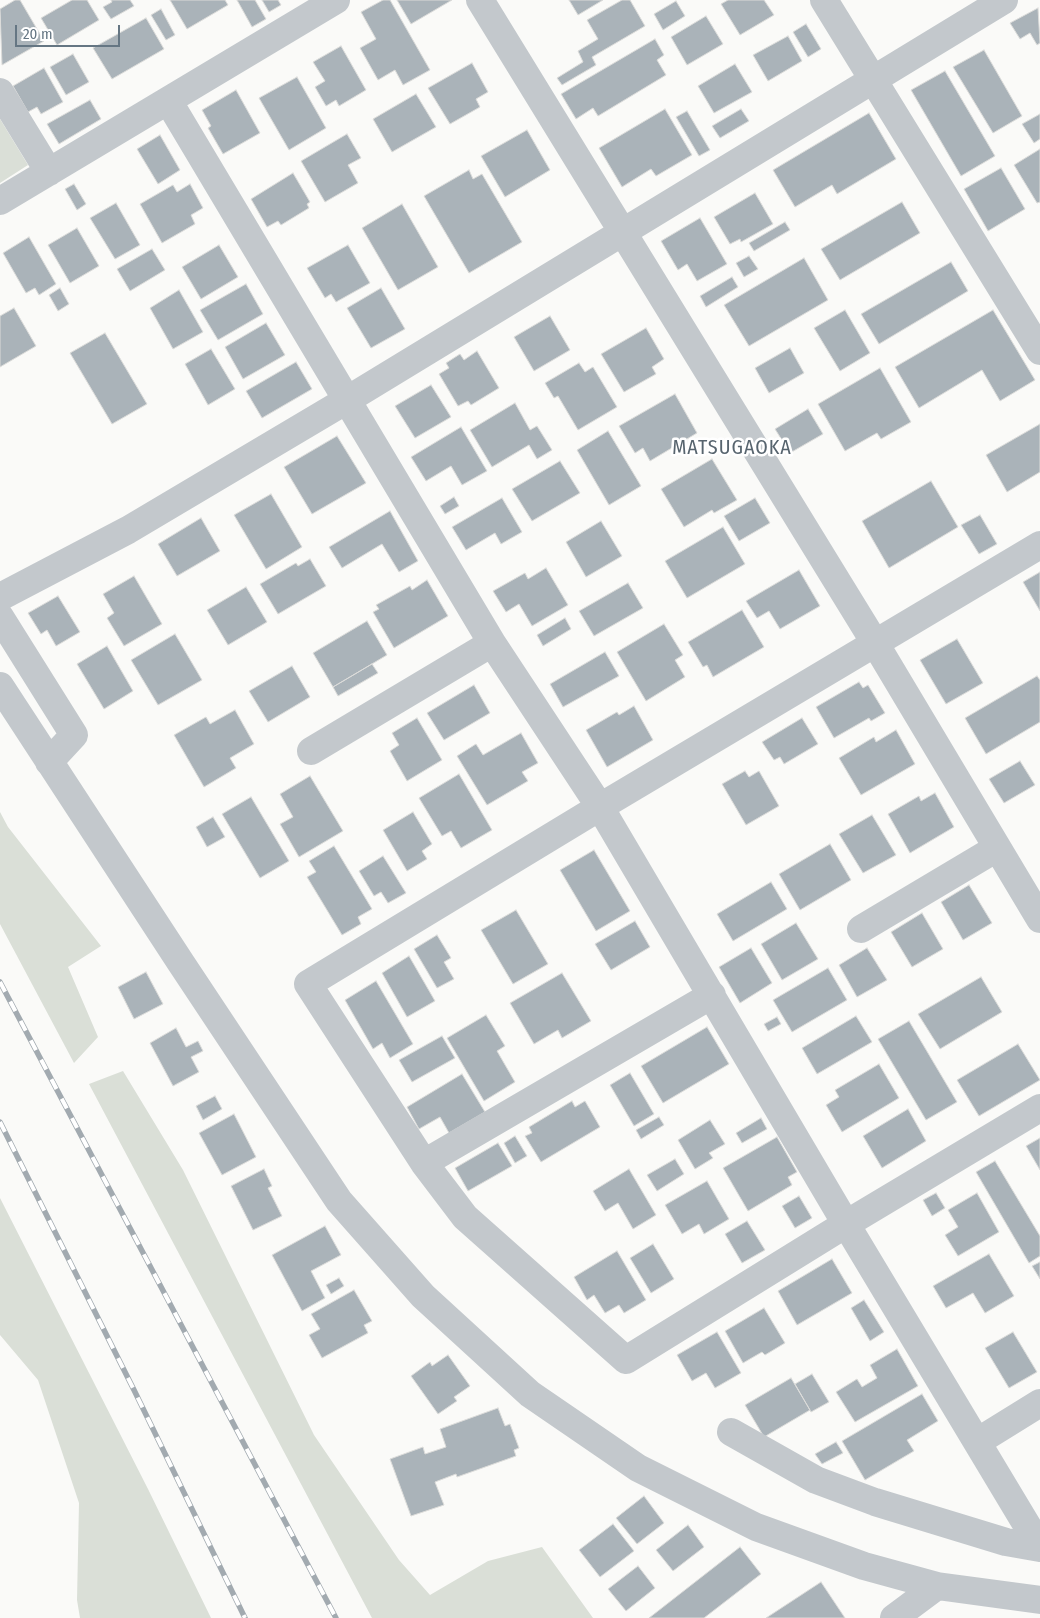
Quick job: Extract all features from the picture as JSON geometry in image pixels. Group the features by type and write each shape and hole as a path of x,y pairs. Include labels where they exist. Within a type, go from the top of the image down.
{"street":[{"path":"0,201 169,102 336,0"},
{"path":"480,0 620,232 875,643 1040,919"},
{"path":"824,0 1040,351"},
{"path":"0,597 128,530 347,400 620,232 1004,0"},
{"path":"0,92 49,172"},
{"path":"169,102 492,643 600,807 846,1224 1040,1547"},
{"path":"1040,545 600,807 308,984 424,1163 465,1217 626,1360 846,1224 1040,1108"},
{"path":"0,617 74,734 49,762"},
{"path":"311,752 492,643"},
{"path":"0,686 339,1201 430,1302 530,1394 638,1468 756,1527 864,1566 937,1586 1040,1600"},
{"path":"861,929 997,848"},
{"path":"424,1163 712,995"},
{"path":"977,1442 1040,1403"},
{"path":"731,1432 816,1480 858,1496 1006,1542 1040,1547"},
{"path":"894,1618 937,1586"}],"shaded area":[{"path":"0,119 28,165 0,183"},
{"path":"0,812 8,827 101,946 68,967 98,1037 74,1063 0,924"},
{"path":"123,1071 183,1170 314,1435 399,1560 430,1595 488,1561 542,1547 593,1618 372,1618 89,1084"},
{"path":"0,1198 148,1489 211,1618 80,1618 77,1600 79,1503 38,1380 0,1335"}],"building":[{"path":"15,0 20,0 44,41 2,65 0,9"},
{"path":"72,0 87,0 99,20 57,45 41,18"},
{"path":"111,0 130,0 134,6 111,19 103,7 112,2"},
{"path":"170,0 225,0 228,5 187,29"},
{"path":"237,0 255,0 266,19 252,27"},
{"path":"262,0 278,0 281,5 269,12"},
{"path":"383,0 390,0 430,70 403,85 395,70 378,80 360,48 376,39 361,12"},
{"path":"397,0 452,0 411,24"},
{"path":"569,0 603,0 578,15"},
{"path":"622,0 630,0 645,26 592,57 596,65 562,85 557,78 583,62 578,51 598,39 587,20"},
{"path":"728,0 764,0 774,15 740,35 721,4"},
{"path":"676,1 685,16 663,30 654,14"},
{"path":"1038,8 1040,43 1037,45 1030,33 1020,39 1010,23"},
{"path":"161,9 175,35 166,40 151,15"},
{"path":"706,16 723,44 687,65 671,37"},
{"path":"146,18 164,49 112,79 93,48"},
{"path":"806,24 821,49 808,57 793,32"},
{"path":"788,36 802,61 768,81 753,55"},
{"path":"655,39 664,55 657,60 666,75 598,116 593,108 576,119 561,94"},
{"path":"341,46 366,90 339,106 336,100 326,106 315,87 325,81 313,62"},
{"path":"984,50 1022,116 993,133 953,67"},
{"path":"73,54 89,82 66,95 50,67"},
{"path":"472,63 488,92 476,99 480,107 450,124 428,88"},
{"path":"735,64 752,92 714,113 698,86"},
{"path":"44,68 63,102 41,114 37,107 28,112 13,86"},
{"path":"945,71 995,156 961,176 911,90"},
{"path":"297,77 326,128 289,150 259,98"},
{"path":"236,90 260,133 223,154 208,128 211,126 202,110"},
{"path":"416,94 436,127 392,152 373,119"},
{"path":"90,100 101,119 59,144 47,124"},
{"path":"665,109 692,155 656,176 651,169 622,187 599,148"},
{"path":"741,109 749,121 720,138 712,126"},
{"path":"687,111 710,150 699,156 676,117"},
{"path":"869,113 896,159 837,194 832,185 795,207 773,170"},
{"path":"1040,114 1040,139 1034,143 1022,124"},
{"path":"527,130 550,170 505,197 481,156"},
{"path":"347,134 361,158 348,165 358,183 325,202 301,161"},
{"path":"160,135 180,170 158,184 137,149"},
{"path":"1040,149 1040,202 1037,203 1014,165"},
{"path":"1001,168 1025,209 988,231 964,189"},
{"path":"469,170 473,179 482,174 522,242 469,273 424,196"},
{"path":"293,173 310,202 307,204 309,208 281,225 278,221 267,227 251,199"},
{"path":"74,184 86,204 77,210 65,189"},
{"path":"190,184 203,208 191,215 195,224 162,243 140,204 173,185 177,192"},
{"path":"755,193 773,224 741,242 740,239 730,244 714,217"},
{"path":"902,202 920,233 840,280 821,249"},
{"path":"116,203 140,245 115,259 90,218"},
{"path":"402,204 438,267 398,290 362,228"},
{"path":"700,218 727,264 697,281 687,264 678,270 661,241"},
{"path":"785,222 790,230 754,251 749,243"},
{"path":"77,228 99,266 70,283 48,245"},
{"path":"29,237 56,284 39,295 35,288 26,293 3,253"},
{"path":"219,245 238,277 201,299 182,267"},
{"path":"348,245 370,283 336,302 331,294 325,298 307,268"},
{"path":"152,249 165,270 130,291 117,269"},
{"path":"749,256 758,269 744,277 736,263"},
{"path":"804,258 828,300 749,346 724,305"},
{"path":"951,262 968,291 879,344 861,314"},
{"path":"732,277 738,287 706,307 700,296"},
{"path":"246,284 263,314 218,340 200,310"},
{"path":"60,288 69,304 58,311 49,295"},
{"path":"381,288 405,329 371,348 347,308"},
{"path":"179,290 203,332 173,349 150,308"},
{"path":"14,308 36,346 0,367 0,316"},
{"path":"845,310 870,353 840,371 814,328"},
{"path":"993,310 1035,380 1000,401 982,370 919,408 895,367"},
{"path":"550,316 570,350 534,371 514,337"},
{"path":"266,323 285,355 243,379 225,347"},
{"path":"646,328 664,359 652,367 656,374 624,392 601,354"},
{"path":"105,333 147,404 112,424 70,353"},
{"path":"790,348 804,373 769,393 755,368"},
{"path":"211,349 235,389 208,405 185,364"},
{"path":"477,351 499,388 471,405 468,401 458,406 439,374 449,368 446,363 460,354 464,360"},
{"path":"296,362 312,389 262,418 246,391"},
{"path":"579,363 585,372 593,367 617,407 578,430 558,396 554,398 545,383"},
{"path":"880,368 911,422 881,439 877,433 845,451 818,404"},
{"path":"431,385 451,417 415,438 395,406"},
{"path":"675,394 697,433 650,461 643,448 635,453 619,426"},
{"path":"515,403 530,430 537,426 552,450 537,459 529,445 492,467 470,430"},
{"path":"808,409 823,434 790,453 775,429"},
{"path":"1040,424 1040,472 1007,492 986,455"},
{"path":"461,427 487,471 462,485 451,466 426,481 411,457"},
{"path":"608,431 641,486 609,505 577,450"},
{"path":"337,436 366,483 312,514 284,467"},
{"path":"712,459 737,500 714,513 712,510 684,527 661,489"},
{"path":"560,461 580,493 532,521 512,489"},
{"path":"931,481 958,527 889,568 862,521"},
{"path":"271,494 302,547 266,569 234,515"},
{"path":"454,497 459,506 445,514 440,506"},
{"path":"502,498 522,532 501,544 495,533 466,550 452,527"},
{"path":"755,498 770,523 739,541 724,516"},
{"path":"390,511 418,561 399,572 382,544 342,568 329,547"},
{"path":"980,515 997,544 979,554 961,525"},
{"path":"201,518 220,551 177,576 158,544"},
{"path":"601,521 622,556 586,577 566,542"},
{"path":"723,527 745,564 687,598 665,561"},
{"path":"310,559 326,586 278,614 260,584 296,563 298,566"},
{"path":"546,568 568,605 532,626 519,604 506,612 493,591 525,573 528,579"},
{"path":"799,570 820,606 780,629 769,611 757,618 746,601"},
{"path":"1040,572 1040,611 1023,582"},
{"path":"134,576 162,624 124,646 107,618 114,613 103,594"},
{"path":"427,580 448,616 394,648 373,612 379,609 376,605 410,586 412,590"},
{"path":"628,583 643,608 594,636 579,611"},
{"path":"246,587 267,622 228,645 207,610"},
{"path":"58,596 80,632 56,646 47,630 41,634 28,613"},
{"path":"742,610 764,647 713,677 707,665 703,667 688,642"},
{"path":"565,618 571,629 543,646 537,635"},
{"path":"367,621 387,655 333,687 313,653"},
{"path":"664,624 683,655 675,660 685,677 646,701 617,652"},
{"path":"175,634 202,680 158,705 131,660"},
{"path":"957,639 983,683 946,704 920,660"},
{"path":"107,646 133,691 104,709 77,664"},
{"path":"605,652 619,676 563,707 550,684"},
{"path":"372,664 378,673 338,696 333,687"},
{"path":"292,666 310,697 268,722 249,691"},
{"path":"1037,676 1040,680 1040,722 986,754 965,718"},
{"path":"859,682 863,688 868,685 885,713 871,721 869,718 834,738 816,707"},
{"path":"474,685 490,713 444,740 427,713"},
{"path":"634,706 653,740 607,767 586,730 617,712 619,715"},
{"path":"235,710 254,744 230,758 236,768 204,787 174,735 206,717 210,724"},
{"path":"417,718 442,760 407,781 390,751 399,745 392,733"},
{"path":"802,718 818,744 784,764 780,757 774,760 762,742"},
{"path":"896,730 915,764 861,795 839,758 874,737 876,742"},
{"path":"521,733 538,763 522,772 528,781 487,805 457,756 476,744 483,755"},
{"path":"1020,761 1035,785 1004,803 989,779"},
{"path":"745,771 749,777 759,771 779,806 746,825 722,784"},
{"path":"459,774 492,830 461,848 451,831 442,836 419,798"},
{"path":"310,776 343,831 299,857 280,824 293,817 280,794"},
{"path":"935,793 954,827 910,853 888,814 919,796 921,801"},
{"path":"251,797 289,861 260,878 222,814"},
{"path":"413,812 432,844 422,851 427,859 407,871 383,830"},
{"path":"872,815 896,855 863,873 839,834"},
{"path":"213,817 225,837 207,847 196,827"},
{"path":"830,844 851,880 800,910 779,874"},
{"path":"334,846 372,909 358,917 361,924 342,935 307,877 316,872 309,861"},
{"path":"594,850 630,911 596,931 560,870"},
{"path":"383,856 406,893 388,903 381,892 374,896 359,871"},
{"path":"771,882 787,909 733,941 717,914"},
{"path":"969,885 992,923 963,940 941,902"},
{"path":"516,910 548,964 513,984 481,930"},
{"path":"922,913 943,949 912,967 891,932"},
{"path":"635,921 650,947 611,970 595,944"},
{"path":"796,923 818,959 782,980 761,944"},
{"path":"437,935 451,958 444,962 454,979 437,988 414,949"},
{"path":"751,948 772,983 740,1003 719,967"},
{"path":"867,948 887,980 857,997 839,965"},
{"path":"409,956 435,1001 407,1017 382,973"},
{"path":"828,968 847,1000 792,1032 773,1000"},
{"path":"146,972 163,1004 134,1019 118,987"},
{"path":"562,973 591,1021 562,1038 558,1030 534,1044 510,1003"},
{"path":"981,977 1002,1012 940,1049 918,1014"},
{"path":"376,981 413,1044 390,1058 382,1043 373,1049 345,1000"},
{"path":"486,1015 505,1046 497,1051 515,1082 484,1101 447,1038"},
{"path":"856,1016 872,1042 817,1074 802,1048"},
{"path":"777,1017 781,1024 768,1031 764,1024"},
{"path":"909,1021 957,1102 926,1120 878,1039"},
{"path":"707,1027 729,1064 663,1103 641,1066"},
{"path":"176,1028 186,1047 198,1041 203,1051 191,1057 199,1072 173,1086 150,1043"},
{"path":"442,1036 455,1058 412,1082 399,1060"},
{"path":"1018,1044 1040,1080 979,1116 957,1080"},
{"path":"879,1064 899,1098 842,1132 826,1105 839,1097 835,1090"},
{"path":"630,1073 654,1114 634,1126 610,1085"},
{"path":"462,1074 485,1112 449,1133 440,1117 419,1129 407,1107"},
{"path":"215,1096 222,1109 203,1120 196,1106"},
{"path":"572,1101 575,1107 585,1101 600,1127 541,1162 525,1136 532,1133 529,1127"},
{"path":"908,1109 926,1141 882,1168 863,1136"},
{"path":"234,1114 256,1157 222,1175 199,1133"},
{"path":"659,1117 664,1125 641,1139 636,1130"},
{"path":"761,1118 767,1129 742,1143 736,1133"},
{"path":"710,1120 725,1144 709,1153 713,1158 695,1169 678,1140"},
{"path":"515,1136 527,1156 515,1163 504,1143"},
{"path":"777,1137 797,1172 788,1177 792,1185 748,1211 723,1168"},
{"path":"1040,1138 1040,1170 1026,1146"},
{"path":"498,1143 512,1166 468,1191 455,1168"},
{"path":"675,1159 684,1174 657,1191 647,1175"},
{"path":"995,1161 1040,1236 1040,1256 1029,1263 976,1172"},
{"path":"264,1169 272,1186 268,1188 282,1216 253,1230 231,1186"},
{"path":"629,1169 656,1215 633,1229 618,1203 605,1211 593,1191"},
{"path":"707,1181 729,1219 704,1234 699,1224 682,1234 665,1205"},
{"path":"936,1193 945,1208 932,1216 923,1200"},
{"path":"977,1193 999,1232 958,1256 945,1235 958,1227 948,1210"},
{"path":"799,1196 812,1218 795,1228 782,1206"},
{"path":"747,1221 765,1250 742,1263 725,1234"},
{"path":"325,1226 341,1255 311,1271 325,1298 302,1311 272,1255"},
{"path":"653,1244 674,1279 651,1293 630,1258"},
{"path":"617,1251 646,1300 624,1313 619,1305 605,1313 594,1295 587,1300 574,1277"},
{"path":"989,1254 1014,1296 985,1313 973,1293 946,1308 933,1286"},
{"path":"832,1259 852,1293 797,1325 778,1291"},
{"path":"1040,1262 1040,1279 1032,1266"},
{"path":"339,1278 344,1286 331,1294 326,1285"},
{"path":"354,1290 372,1321 364,1325 368,1333 322,1358 309,1335 320,1329 311,1314"},
{"path":"864,1300 884,1332 870,1341 851,1308"},
{"path":"764,1308 785,1343 765,1355 762,1352 743,1363 725,1331"},
{"path":"717,1332 741,1373 715,1388 706,1373 692,1381 677,1355"},
{"path":"1013,1332 1037,1372 1009,1388 985,1348"},
{"path":"897,1349 918,1386 855,1422 836,1392 857,1379 862,1387 877,1378 870,1365"},
{"path":"448,1355 470,1386 454,1397 457,1401 438,1414 411,1376 430,1362 432,1366"},
{"path":"812,1374 829,1402 811,1412 795,1384"},
{"path":"791,1378 810,1410 764,1437 745,1405"},
{"path":"922,1394 938,1421 907,1440 914,1451 865,1480 842,1441"},
{"path":"498,1408 505,1426 510,1424 519,1448 514,1450 516,1456 457,1477 456,1474 435,1482 444,1505 411,1516 390,1459 423,1447 425,1454 446,1447 440,1429"},
{"path":"836,1442 843,1453 822,1464 815,1454"},
{"path":"644,1496 664,1523 637,1544 616,1518"},
{"path":"613,1524 634,1551 600,1577 579,1550"},
{"path":"688,1525 704,1547 673,1571 656,1550"},
{"path":"740,1547 761,1574 704,1618 649,1618"},
{"path":"638,1566 655,1588 626,1611 608,1589"},
{"path":"821,1582 845,1618 766,1618"}],"railway":[{"path":"0,982 336,1618"},
{"path":"0,1122 245,1618"}],"district":[{"name":"MATSUGAOKA","path":"732,448"}]}
